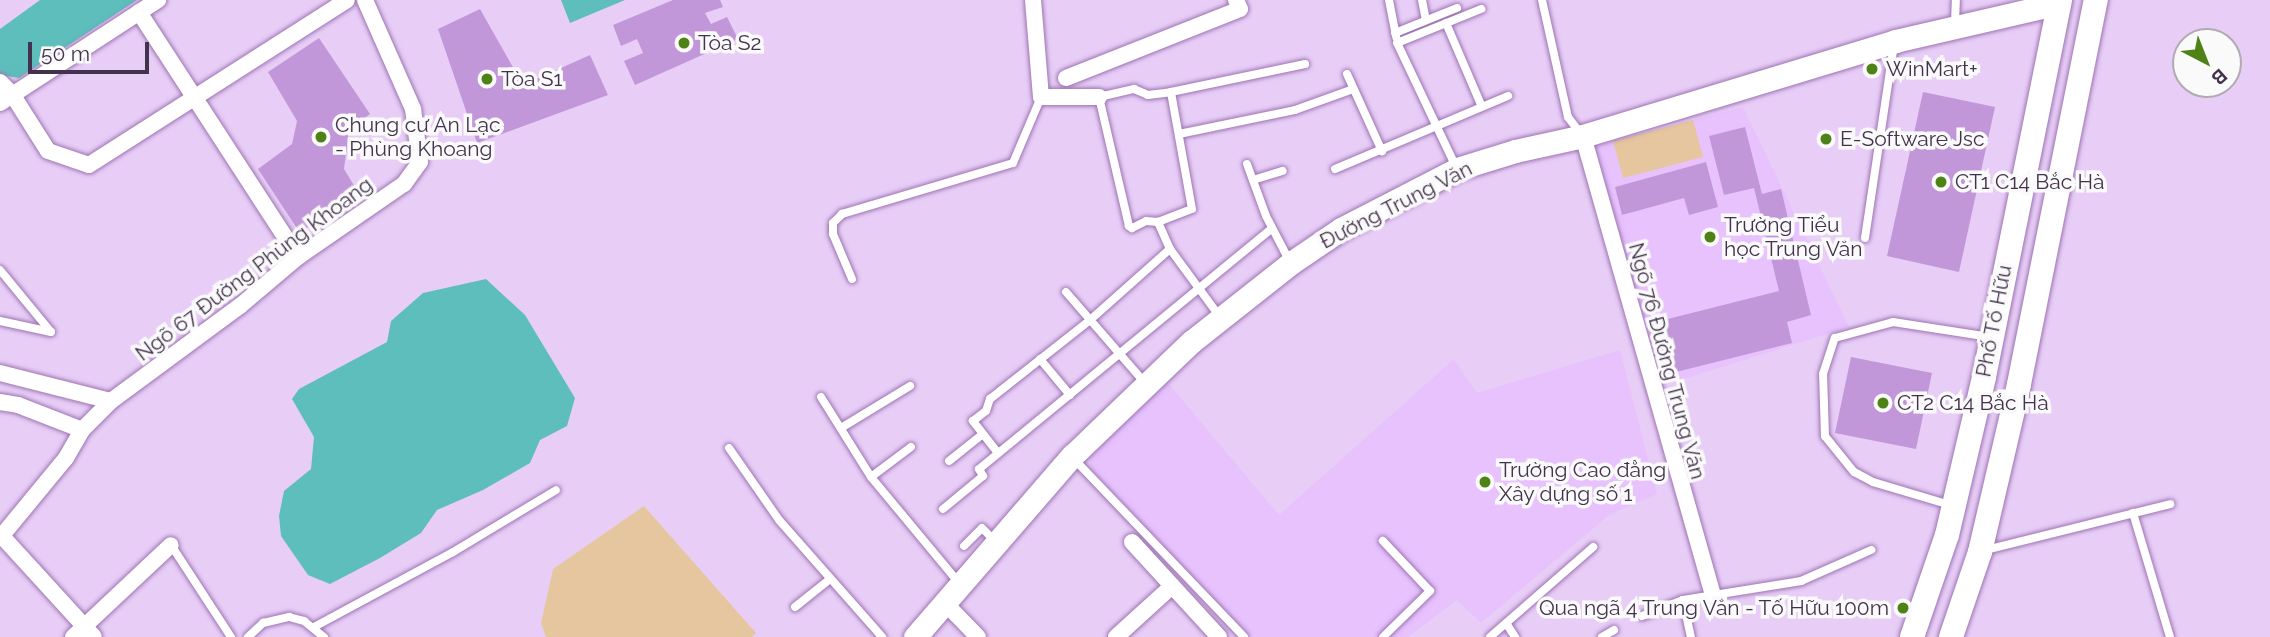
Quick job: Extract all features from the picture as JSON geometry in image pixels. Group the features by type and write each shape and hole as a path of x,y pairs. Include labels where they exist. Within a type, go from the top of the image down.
{"main road":[{"path":"2059,2 2100,1"},
{"name":"Phố Tố Hữu","path":"1951,637 1980,552 2019,384 2100,1"},
{"name":"Phố Tố Hữu","path":"1912,637 1947,536 1984,377 2059,2"},
{"path":"1984,377 1999,384 2019,384"}],"street":[{"path":"6,99 158,0"},
{"path":"0,82 6,99 48,151 89,165 347,0"},
{"name":"Ngõ 67 Đường Phùng Khoang","path":"1,536 66,458 82,430 111,401 240,306 298,257 404,184 420,162 413,109 365,0"},
{"path":"1033,0 1041,97 1099,97"},
{"path":"1066,78 1240,9 1236,0"},
{"name":"Đường Trung Văn","path":"915,637 946,604 959,583 995,541 1072,456 1220,317 1341,229 1457,169 1515,151 1583,136 1895,41 2059,2"},
{"path":"139,12 298,257"},
{"name":"Ngõ 76 Đường Trung Văn","path":"1583,136 1684,505 1713,596"},
{"path":"0,373 111,401"},
{"path":"0,402 18,405 82,430"},
{"path":"1,536 84,634 171,545"},
{"path":"1132,542 1219,637"},
{"path":"1116,637 1172,586"},
{"path":"946,604 978,637"}],"lane":[{"path":"1389,0 1397,43 1457,169"},
{"path":"1422,0 1426,20"},
{"path":"1542,0 1569,117 1583,136"},
{"path":"1955,27 1956,0"},
{"path":"1395,33 1457,8"},
{"path":"1397,43 1481,9"},
{"path":"1446,23 1482,107"},
{"path":"1865,238 1895,41"},
{"path":"1171,92 1192,209 1158,222 1146,221 1132,228 1128,224 1099,97 1134,89 1148,95 1171,92 1305,64"},
{"path":"1347,75 1382,151"},
{"path":"1179,134 1295,110 1353,89"},
{"path":"1335,169 1508,96"},
{"path":"852,279 833,234 833,223 842,214 1013,163 1041,97"},
{"path":"1247,164 1272,228 1291,263"},
{"path":"1253,180 1283,171"},
{"path":"1158,222 1170,249 1220,317"},
{"path":"943,509 983,476 979,469 1272,228"},
{"path":"998,453 973,421 986,411 990,399 1090,320 1170,249"},
{"path":"0,270 51,332 0,321"},
{"path":"1066,292 1147,385"},
{"path":"1953,506 1873,482 1854,472 1825,436 1823,374 1835,338 1893,322 1990,337"},
{"path":"1040,359 1070,395"},
{"path":"841,428 910,386"},
{"path":"821,397 871,477 959,583"},
{"path":"949,461 983,434"},
{"path":"871,477 911,447"},
{"path":"729,448 779,520 829,580 882,637"},
{"path":"1072,456 1244,637"},
{"path":"314,627 453,552 556,490"},
{"path":"1980,552 2170,503"},
{"path":"2133,513 2170,637"},
{"path":"964,546 982,528 995,541"},
{"path":"1383,541 1430,591 1383,637"},
{"path":"171,545 232,637"},
{"path":"1490,637 1593,547"},
{"path":"1642,616 1683,600 1801,581 1871,550"},
{"path":"796,607 829,580"},
{"path":"1683,600 1691,637"},
{"path":"248,637 263,623 289,617 314,627 324,637"},
{"path":"1506,623 1515,637"},
{"path":"1602,637 1614,630"}],"shaded area":[{"path":"40,0 137,0 19,78 0,75 0,29"},
{"path":"561,0 625,0 570,23"},
{"name":"Trường Tiểu học Trung Văn","path":"1743,107 1849,327 1655,388 1590,147"},
{"path":"1693,120 1703,157 1623,178 1613,141"},
{"path":"486,279 525,315 575,398 567,426 540,440 530,463 483,490 437,510 421,533 380,558 330,584 308,575 281,536 279,516 284,491 311,469 314,437 292,399 299,389 387,342 391,321 423,293"},
{"name":"Trường Cao đẳng Xây dựng số 1","path":"1620,350 1657,494 1609,515 1481,623 1457,600 1408,637 1251,637 1091,469 1088,447 1164,378 1279,515 1454,359 1477,393"},
{"path":"644,506 756,633 752,637 546,637 541,623 553,569"}],"building":[{"name":"Tòa S2","path":"673,0 720,0 723,7 705,13 711,24 727,17 738,39 635,85 624,61 643,53 637,39 621,46 613,25"},
{"name":"Tòa S1","path":"480,9 523,85 590,55 608,95 477,143 438,29"},
{"name":"Chung cư An Lạc - Phùng Khoang","path":"319,38 370,114 349,130 344,169 358,192 300,233 258,169 292,144 297,121 268,72"},
{"name":"CT1 C14 Bắc Hà","path":"1923,92 1995,107 1959,272 1887,256"},
{"path":"1745,127 1762,194 1781,189 1811,315 1787,322 1792,343 1652,378 1647,356 1656,354 1648,324 1779,291 1754,188 1724,195 1709,136"},
{"path":"1706,162 1718,207 1689,215 1684,198 1622,215 1615,187"},
{"name":"CT2 C14 Bắc Hà","path":"1851,357 1932,373 1916,449 1835,433"}],"place":[{"name":"Tòa S2","path":"684,43"},
{"name":"WinMart+","path":"1872,69"},
{"name":"Tòa S1","path":"487,79"},
{"name":"Chung cư An Lạc - Phùng Khoang","path":"321,137"},
{"name":"E-Software Jsc","path":"1826,139"},
{"name":"CT1 C14 Bắc Hà","path":"1941,182"},
{"name":"Trường Tiểu học Trung Văn","path":"1710,237"},
{"name":"CT2 C14 Bắc Hà","path":"1883,403"},
{"name":"Trường Cao đẳng Xây dựng số 1","path":"1485,482"},
{"name":"Qua ngã 4 Trung Văn - Tố Hữu 100m","path":"1903,608"}]}
